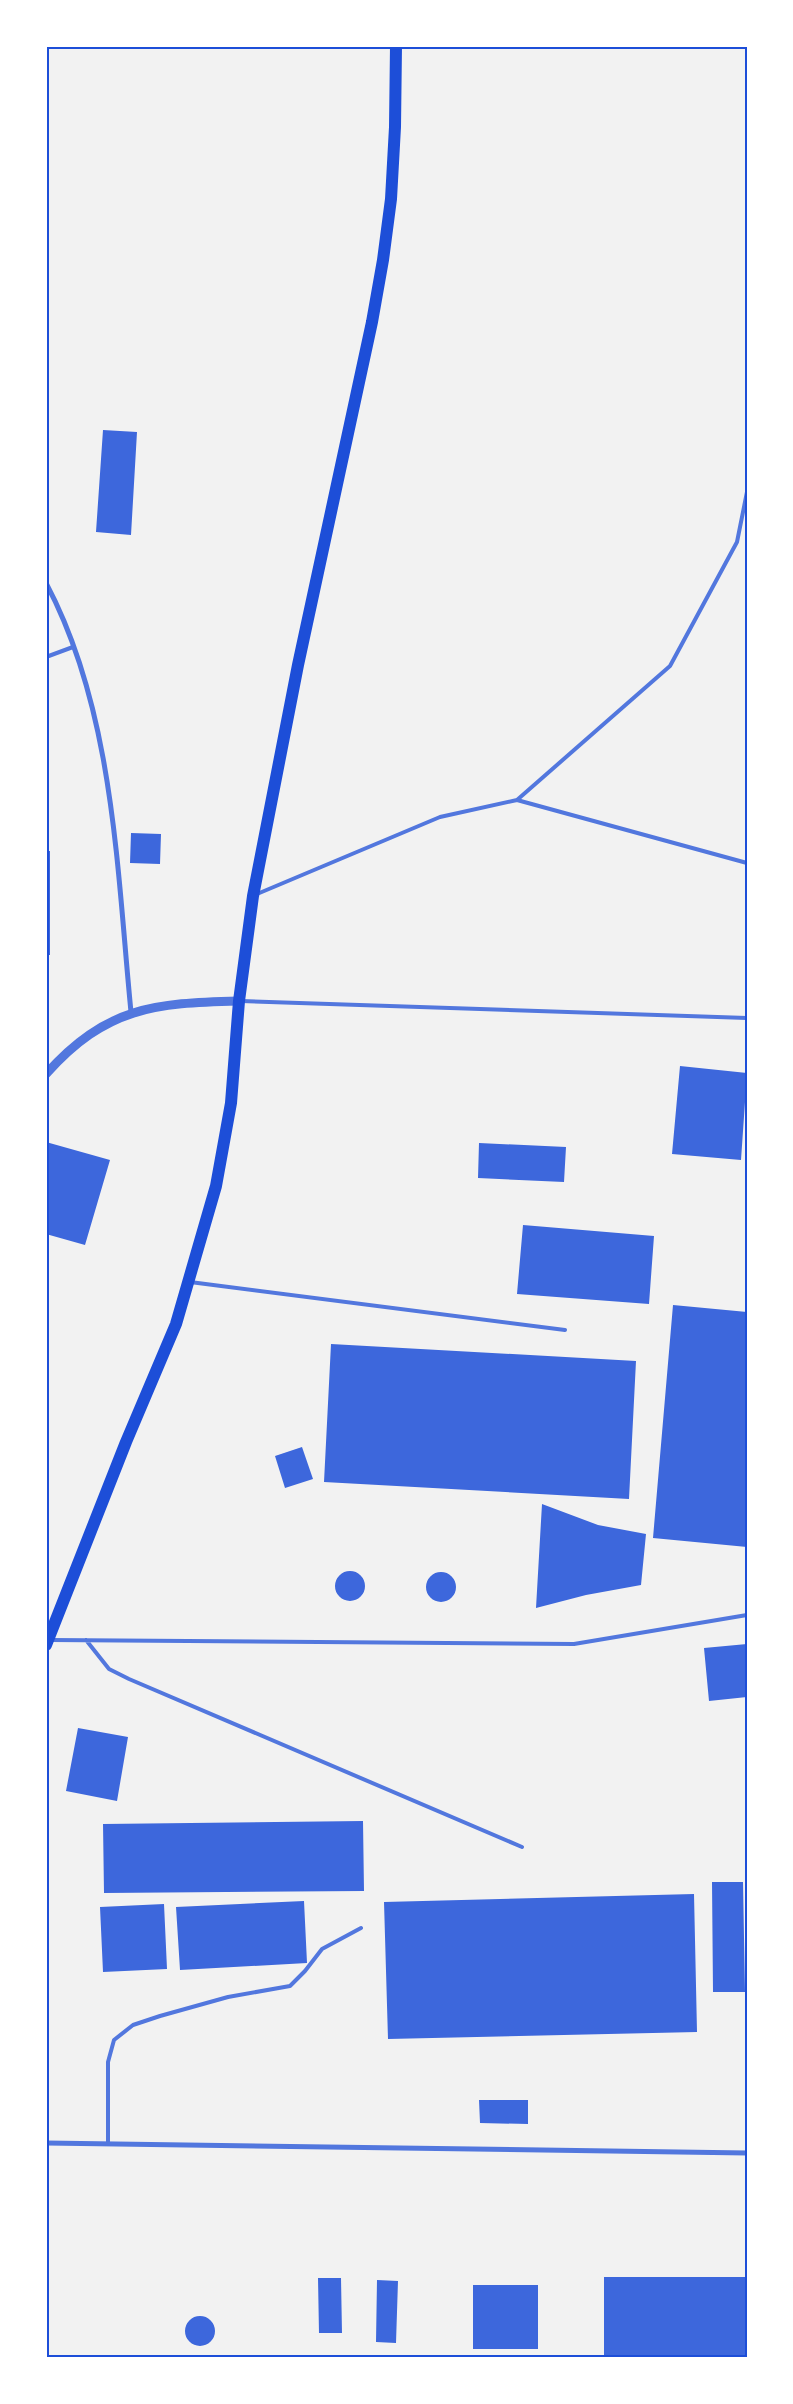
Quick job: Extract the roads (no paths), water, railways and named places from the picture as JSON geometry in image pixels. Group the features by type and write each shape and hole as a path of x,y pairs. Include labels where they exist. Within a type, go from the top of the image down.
{"main road":[{"path":"48,1642 126,1442 176,1324 216,1186 231,1103 239,1001 253,896 298,665 372,322 383,260 391,199 395,127 396,46"}],"street":[{"path":"46,583 63,615 96,718 111,802 131,1012"},
{"path":"48,1071 95,1030 131,1012 188,1002 239,1001"},
{"path":"46,2143 747,2153"}],"lane":[{"path":"517,800 670,666 737,542 747,492"},
{"path":"46,657 73,647"},
{"path":"253,896 440,817 517,800 747,864"},
{"path":"239,1001 747,1018"},
{"path":"189,1282 565,1330"},
{"path":"48,1642 86,1640 574,1644 747,1616"},
{"path":"86,1640 109,1668 129,1679 522,1847"},
{"path":"108,2144 108,2062 114,2040 133,2025 160,2016 228,1997 290,1986 305,1971 322,1949 361,1928"}]}
